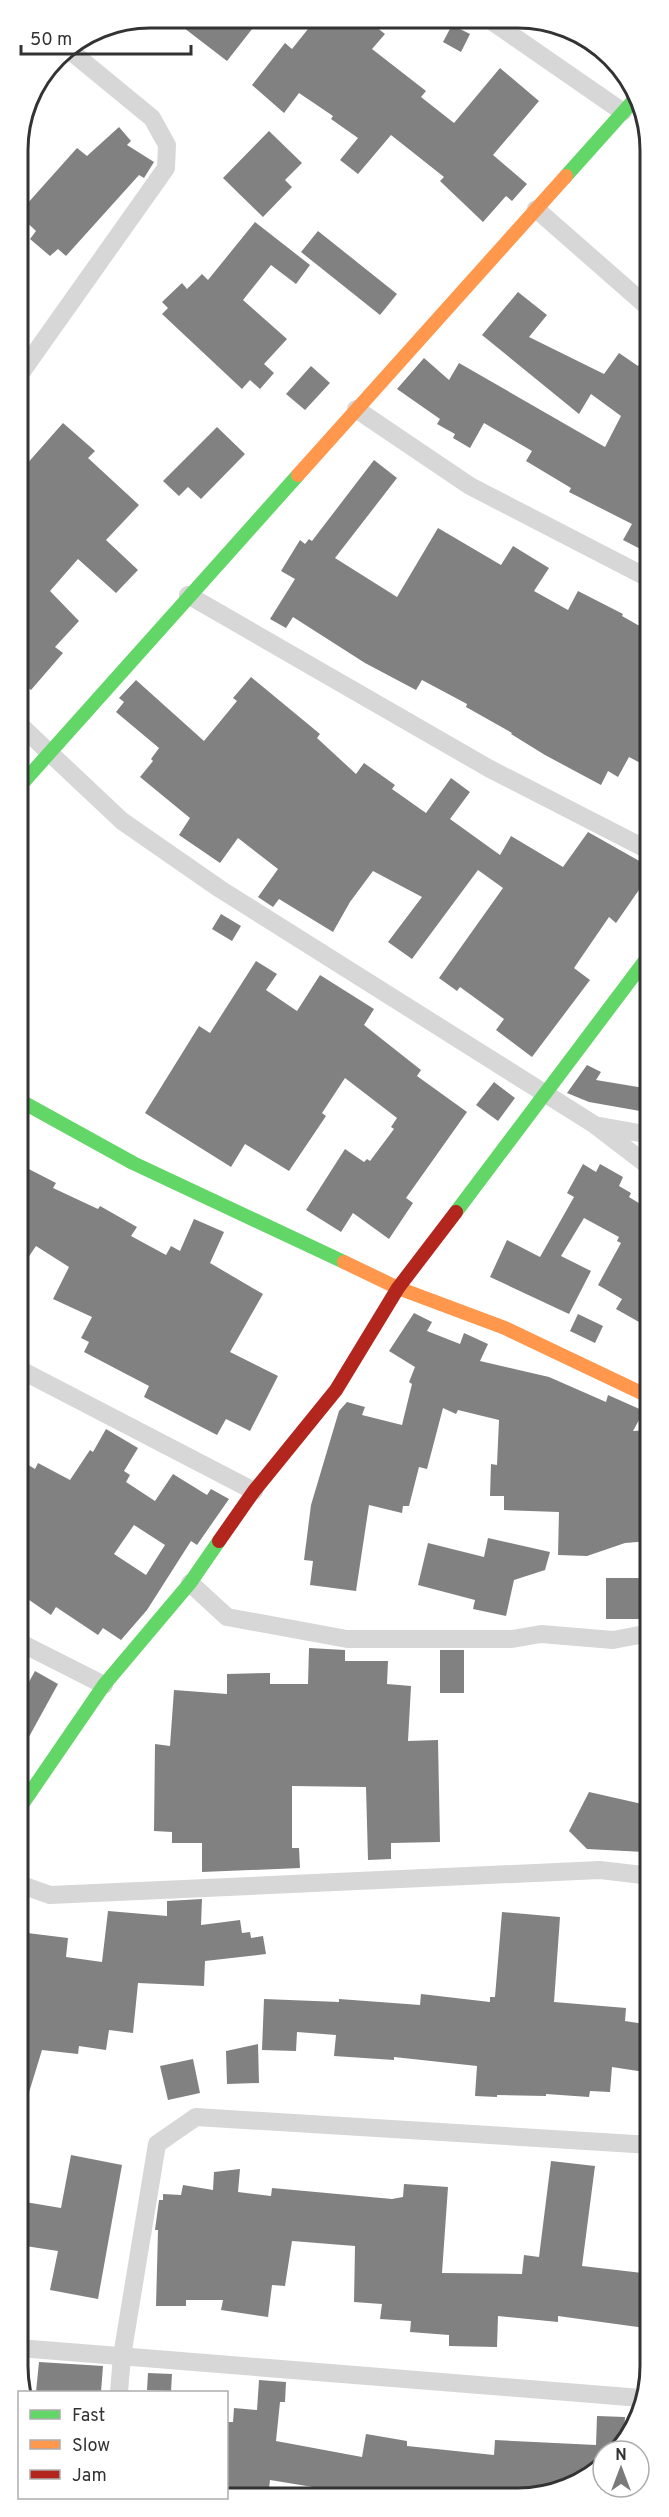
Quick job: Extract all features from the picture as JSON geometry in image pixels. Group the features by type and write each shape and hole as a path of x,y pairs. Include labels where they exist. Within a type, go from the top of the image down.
{"street":[{"path":"29,776 188,595 628,106 503,28"},
{"path":"29,362 166,168 167,145 152,118 75,55"},
{"path":"536,209 640,300"},
{"path":"356,409 470,486 640,574"},
{"path":"188,595 490,769 640,846"},
{"path":"29,734 122,821 220,889 545,1096 595,1125 640,1159"},
{"path":"28,1795 104,1685 190,1583 254,1491 336,1390 398,1288 640,968"},
{"path":"29,1105 133,1162 398,1288 505,1328 640,1391"},
{"path":"595,1125 640,1133"},
{"path":"28,1374 254,1491"},
{"path":"190,1583 227,1617 347,1639 502,1639 541,1634 613,1640 640,1635"},
{"path":"28,1647 104,1685"},
{"path":"28,1887 50,1895 600,1870 640,1875"},
{"path":"118,2391 157,2144 196,2117 640,2144"},
{"path":"28,2349 636,2398"}],"building":[{"path":"184,28 253,28 227,61"},
{"path":"309,28 377,28 385,34 372,49 426,91 421,97 454,123 500,68 539,101 493,155 527,184 512,201 506,196 483,222 440,181 444,177 391,135 358,174 340,160 358,138 331,119 333,116 299,93 284,113 252,85 285,43 292,49"},
{"path":"450,28 458,28 470,34 461,52 443,42"},
{"path":"119,127 131,141 127,145 154,162 144,178 139,175 66,256 58,249 50,256 30,239 36,231 29,224 29,202 77,148 87,156"},
{"path":"269,131 302,163 285,180 292,187 263,217 223,178"},
{"path":"255,222 310,265 296,284 271,265 243,300 287,339 264,364 274,373 260,389 250,380 242,389 162,314 168,308 162,302 182,283 187,289 202,274 208,280"},
{"path":"318,231 397,294 380,315 301,252"},
{"path":"518,292 547,315 529,337 604,374 619,353 638,366 640,364 640,549 623,540 632,524 569,492 571,488 526,461 532,451 484,423 470,448 453,438 455,434 437,424 440,419 397,389 424,358 449,380 459,363 605,447 621,416 591,394 579,414 482,335"},
{"path":"311,366 330,383 305,410 286,394"},
{"path":"63,423 95,451 88,458 139,505 106,540 138,570 116,593 78,559 50,591 79,621 55,647 63,653 31,690 29,688 29,462"},
{"path":"217,427 245,454 201,499 188,487 179,496 163,481"},
{"path":"374,460 397,478 335,558 397,597 438,528 501,565 513,546 549,568 534,591 568,610 578,591 623,614 622,616 640,626 640,763 629,757 618,777 608,771 601,785 545,755 466,707 467,704 422,680 416,690 365,663 293,617 286,628 270,619 295,579 281,571 300,540 305,544 309,539 312,541"},
{"path":"251,677 320,734 317,738 356,774 364,763 395,785 392,789 426,813 451,778 470,792 450,819 500,855 511,836 563,867 588,832 640,861 640,888 616,923 609,917 574,968 590,980 532,1057 496,1030 504,1019 460,987 457,991 439,978 503,888 478,870 412,959 388,942 422,897 373,871 350,902 333,932 279,899 273,907 258,897 278,869 238,838 220,863 179,835 190,818 140,777 153,761 151,759 159,748 116,712 124,702 119,698 136,680 204,741 237,701 233,698"},
{"path":"221,914 241,926 232,941 212,929"},
{"path":"256,961 277,974 266,990 297,1011 320,975 374,1009 364,1025 421,1070 417,1076 467,1112 406,1198 413,1203 389,1239 353,1213 341,1232 306,1210 345,1149 364,1162 367,1159 370,1161 394,1129 391,1127 397,1118 345,1078 322,1113 326,1116 289,1171 245,1144 231,1167 145,1113 199,1026 210,1033"},
{"path":"587,1065 601,1072 596,1080 640,1087 640,1111 589,1102 567,1093"},
{"path":"494,1082 515,1098 498,1121 476,1105"},
{"path":"583,1164 596,1172 600,1164 623,1177 619,1186 631,1193 629,1197 640,1204 639,1322 616,1309 622,1299 598,1285 621,1243 617,1241 619,1237 584,1218 561,1256 591,1271 569,1314 490,1277 507,1240 540,1257 574,1197 567,1193"},
{"path":"29,1169 56,1183 53,1188 98,1209 100,1206 137,1227 131,1236 166,1255 171,1246 180,1251 194,1219 224,1232 210,1263 263,1294 230,1352 278,1376 250,1431 226,1419 217,1435 144,1397 149,1386 84,1352 89,1342 81,1338 92,1317 53,1299 69,1267 36,1246 28,1257"},
{"path":"414,1313 432,1322 427,1331 460,1344 464,1333 488,1344 480,1361 549,1377 606,1402 608,1395 640,1409 640,1418 633,1431 640,1431 640,1542 625,1543 587,1556 558,1555 559,1512 504,1510 504,1496 490,1496 491,1464 497,1465 499,1420 458,1410 456,1414 443,1408 427,1469 419,1467 409,1506 403,1506 402,1513 369,1505 356,1591 310,1585 313,1561 304,1560 311,1505 339,1411 347,1402 365,1407 362,1415 402,1425 412,1384 409,1382 415,1367 389,1351"},
{"path":"578,1314 603,1326 595,1343 570,1331"},
{"path":"106,1429 138,1448 124,1471 130,1475 126,1482 155,1501 173,1474 207,1495 211,1489 229,1499 197,1545 191,1541 147,1610 121,1640 103,1628 98,1635 56,1607 51,1615 28,1599 28,1465 35,1469 38,1463 70,1480 90,1450 93,1452","holes":["134,1525 165,1545 146,1575 114,1554"]},
{"path":"488,1538 550,1552 545,1570 514,1580 506,1616 473,1609 475,1600 418,1585 428,1543 484,1557"},
{"path":"606,1578 640,1578 640,1619 606,1619"},
{"path":"309,1648 345,1650 345,1661 388,1661 387,1684 411,1686 408,1741 438,1740 440,1842 391,1843 391,1859 368,1860 366,1787 292,1786 292,1848 299,1848 300,1868 202,1872 202,1843 172,1843 172,1832 154,1831 155,1744 170,1746 174,1690 227,1694 227,1674 270,1673 270,1684 308,1684"},
{"path":"440,1650 464,1650 464,1693 440,1693"},
{"path":"35,1671 58,1684 28,1738 28,1683"},
{"path":"589,1792 640,1804 640,1852 587,1849 569,1831"},
{"path":"202,1899 201,1925 240,1920 242,1933 250,1932 251,1938 263,1936 266,1954 205,1961 204,1986 138,1983 133,2033 109,2030 106,2050 79,2046 78,2054 42,2050 28,2095 28,1933 68,1938 66,1957 102,1962 108,1911 167,1916 167,1901"},
{"path":"502,1912 560,1917 554,2002 626,2008 625,2021 640,2023 640,2071 612,2067 610,2092 590,2091 589,2097 546,2094 546,2096 475,2096 477,2066 394,2057 394,2060 334,2056 336,2035 297,2032 296,2051 262,2050 264,1999 339,2002 339,1999 420,2005 421,1994 490,2002 490,1997 495,1997"},
{"path":"258,2044 259,2083 227,2084 226,2051"},
{"path":"193,2059 200,2093 168,2100 160,2066"},
{"path":"71,2155 122,2165 98,2299 50,2290 58,2251 28,2246 28,2203 61,2208"},
{"path":"551,2161 595,2166 582,2266 640,2273 640,2327 558,2316 558,2322 498,2316 497,2347 449,2346 449,2335 410,2332 411,2321 380,2319 382,2304 354,2302 355,2246 292,2241 285,2286 272,2285 268,2317 221,2310 223,2300 186,2300 186,2306 156,2306 158,2230 155,2230 159,2200 163,2200 163,2194 181,2195 183,2185 213,2190 214,2172 240,2169 238,2192 271,2196 272,2188 392,2199 403,2197 404,2184 448,2187 442,2273 522,2274 524,2255 539,2257"},
{"path":"39,2362 103,2366 101,2391 36,2391"},
{"path":"148,2373 172,2374 171,2391 147,2390"},
{"path":"259,2380 286,2382 285,2402 280,2402 276,2441 362,2457 366,2434 407,2441 407,2446 494,2455 495,2440 591,2445 591,2464 557,2482 534,2487 319,2488 270,2480 269,2488 228,2488 228,2422 233,2422 234,2408 257,2410"},
{"path":"597,2416 625,2417 625,2426 616,2439 596,2439"}],"traffic: fast":[{"path":"566,176 631,104"},
{"path":"29,776 298,475"},
{"path":"456,1212 640,967"},
{"path":"29,1105 133,1163 344,1262"},
{"path":"28,1795 104,1685 190,1583 219,1541"}],"traffic: slow":[{"path":"298,475 566,176"},
{"path":"344,1262 398,1288 505,1328 640,1392"}],"traffic: jam":[{"path":"219,1541 254,1491 336,1390 398,1288 456,1212"}]}
